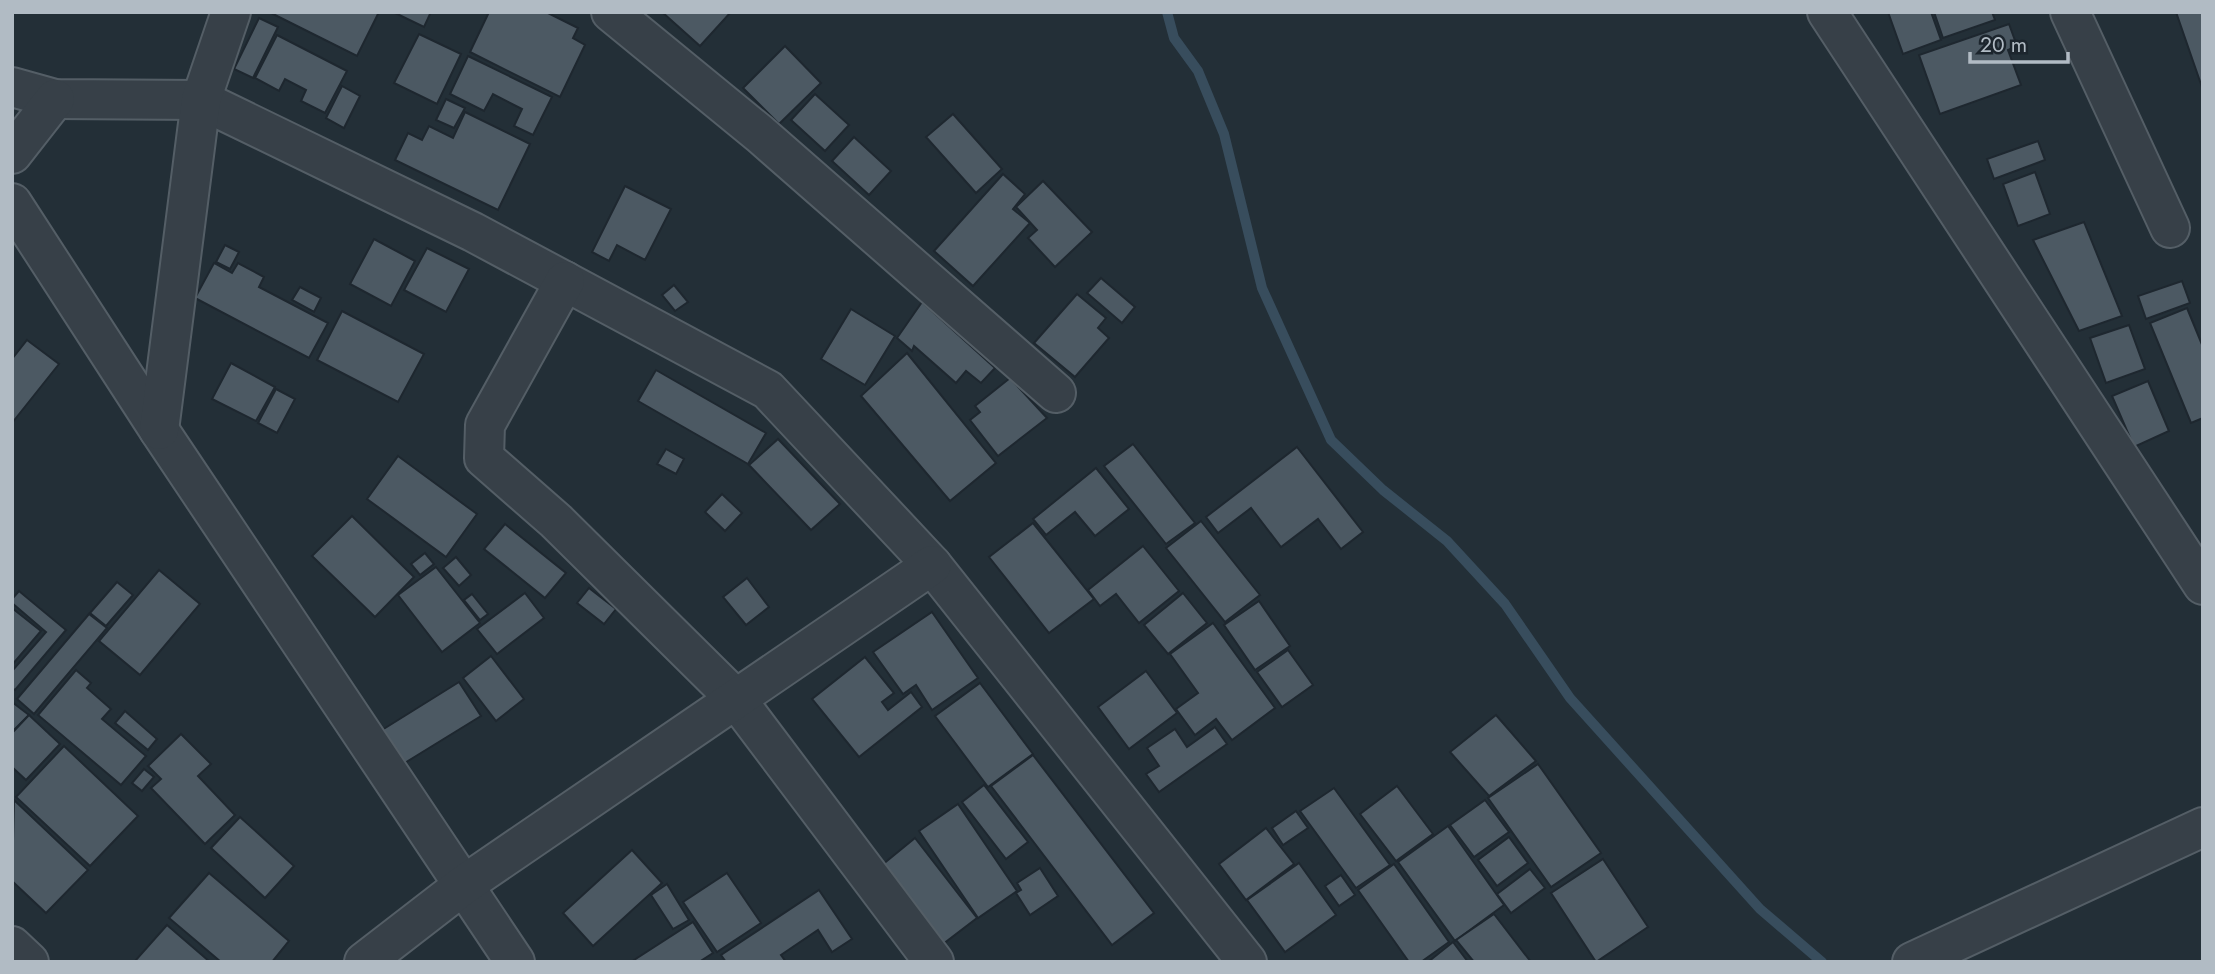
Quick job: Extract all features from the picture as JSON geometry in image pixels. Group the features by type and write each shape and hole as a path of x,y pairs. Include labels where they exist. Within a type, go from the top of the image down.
{"street":[{"path":"159,429 201,100 231,12"},
{"path":"611,12 760,134 1056,393"},
{"path":"1827,12 2203,585"},
{"path":"2070,12 2169,228"},
{"path":"12,87 55,99 201,100 472,232 768,390 932,565 1247,962"},
{"path":"12,154 55,99"},
{"path":"12,203 159,429 515,962"},
{"path":"565,281 485,425 484,458 556,521 736,699 934,962"},
{"path":"365,962 465,884 932,565"},
{"path":"1912,962 2203,827"},
{"path":"12,946 29,962"}],"building":[{"path":"269,12 379,12 357,56"},
{"path":"393,12 431,12 424,27"},
{"path":"489,12 546,12 578,28 573,38 585,45 560,97 470,52"},
{"path":"662,12 731,12 700,46"},
{"path":"1888,12 1931,12 1941,40 1903,54"},
{"path":"1934,12 1992,12 1995,20 1943,38"},
{"path":"2176,12 2203,12 2203,90"},
{"path":"259,18 278,27 253,78 234,69"},
{"path":"2009,24 2017,46 2008,50 2021,85 1940,114 1919,55"},
{"path":"419,34 461,54 437,104 394,83"},
{"path":"277,35 347,71 325,113 301,101 306,90 285,79 279,91 255,78"},
{"path":"785,46 821,83 779,124 743,88"},
{"path":"468,56 552,97 533,135 514,126 522,109 493,94 484,111 450,94"},
{"path":"342,86 360,96 344,128 326,118"},
{"path":"815,94 849,125 825,151 791,120"},
{"path":"446,99 465,108 454,128 436,120"},
{"path":"465,112 530,144 498,210 395,160 408,133 422,140 429,126 453,138"},
{"path":"953,114 1002,169 976,193 926,137"},
{"path":"854,137 891,171 869,195 832,161"},
{"path":"2038,141 2045,160 1994,179 1987,159"},
{"path":"2035,172 2050,214 2018,226 2003,184"},
{"path":"1003,174 1025,194 1013,209 1030,223 973,286 934,251"},
{"path":"1043,181 1092,232 1055,267 1028,238 1037,230 1016,207"},
{"path":"625,186 671,209 645,260 617,245 609,261 592,252"},
{"path":"2084,222 2122,316 2079,331 2033,240"},
{"path":"374,239 415,261 391,306 350,284"},
{"path":"225,245 239,252 230,269 216,262"},
{"path":"427,248 469,269 446,312 404,290"},
{"path":"214,263 232,273 238,263 264,277 259,287 328,323 309,358 195,298"},
{"path":"1101,278 1135,307 1122,323 1087,293"},
{"path":"2182,281 2190,303 2146,319 2138,296"},
{"path":"674,285 688,302 675,311 662,295"},
{"path":"300,287 321,298 314,312 292,300"},
{"path":"1077,294 1106,318 1098,328 1109,338 1075,377 1034,343"},
{"path":"922,302 995,368 981,383 966,371 956,383 914,346 912,351 897,338"},
{"path":"2187,308 2203,347 2203,418 2191,423 2150,323"},
{"path":"851,309 895,336 865,385 821,359"},
{"path":"342,311 424,354 398,402 317,360"},
{"path":"2129,325 2145,369 2106,383 2090,338"},
{"path":"27,340 59,364 12,423 12,359"},
{"path":"907,353 996,463 950,501 861,396"},
{"path":"231,363 275,387 256,421 212,399"},
{"path":"656,370 766,433 748,464 638,401"},
{"path":"1010,378 1047,418 998,456 970,420 980,412 975,406"},
{"path":"2148,381 2169,431 2134,447 2112,396"},
{"path":"276,389 295,399 277,433 258,423"},
{"path":"778,439 840,504 811,530 749,465"},
{"path":"1133,444 1195,523 1166,544 1104,466"},
{"path":"1297,447 1363,532 1341,549 1318,519 1281,547 1251,508 1218,533 1206,517"},
{"path":"666,449 684,459 676,474 657,464"},
{"path":"398,456 477,514 446,557 367,499"},
{"path":"1096,468 1129,509 1095,536 1075,512 1046,535 1033,519"},
{"path":"722,494 742,513 725,531 705,512"},
{"path":"352,516 414,577 375,617 312,556"},
{"path":"1201,521 1260,595 1225,622 1166,548"},
{"path":"1033,523 1094,599 1049,633 989,557"},
{"path":"505,524 566,573 545,598 484,549"},
{"path":"1143,546 1179,591 1139,623 1116,594 1100,606 1088,590"},
{"path":"425,553 434,564 420,575 411,564"},
{"path":"456,557 471,575 459,586 443,568"},
{"path":"436,567 480,623 442,652 398,595"},
{"path":"159,570 200,604 140,675 99,641"},
{"path":"747,578 769,607 746,625 723,597"},
{"path":"117,582 133,595 106,626 90,613"},
{"path":"589,588 616,609 604,624 577,603"},
{"path":"19,591 66,630 15,690 12,688 12,671 46,632 12,603"},
{"path":"525,593 544,618 497,654 477,629"},
{"path":"1183,593 1207,623 1168,654 1144,625"},
{"path":"472,594 488,614 480,620 464,600"},
{"path":"1259,601 1290,646 1255,670 1224,625"},
{"path":"12,608 41,631 12,665"},
{"path":"932,612 978,678 932,710 916,685 903,694 873,652"},
{"path":"89,614 107,628 34,714 17,699"},
{"path":"1213,623 1275,708 1232,740 1216,719 1195,735 1176,709 1198,693 1170,654"},
{"path":"1288,650 1313,685 1282,707 1257,672"},
{"path":"491,656 524,699 496,721 463,678"},
{"path":"865,657 894,693 882,702 888,710 911,692 922,707 859,757 812,699"},
{"path":"76,670 91,683 87,688 111,709 102,719 146,756 121,785 38,715"},
{"path":"1146,671 1177,713 1129,749 1098,707"},
{"path":"459,682 481,716 403,764 382,730"},
{"path":"980,683 1033,754 988,787 935,716"},
{"path":"12,702 29,715 12,732"},
{"path":"125,711 157,739 148,750 115,723"},
{"path":"29,715 60,744 26,780 12,767 12,733"},
{"path":"1496,715 1536,761 1489,796 1450,752"},
{"path":"1215,727 1227,744 1159,792 1146,774 1159,766 1147,748 1175,729 1187,747"},
{"path":"181,734 211,764 198,776 235,815 205,844 151,788 161,779 148,766"},
{"path":"64,746 138,816 90,866 16,797"},
{"path":"1033,755 1154,913 1112,945 991,786"},
{"path":"1538,764 1601,853 1551,887 1488,798"},
{"path":"144,769 154,777 142,791 132,783"},
{"path":"984,785 1028,842 1006,859 962,802"},
{"path":"1397,786 1433,834 1396,861 1360,814"},
{"path":"1334,788 1390,865 1356,888 1300,811"},
{"path":"14,800 88,870 46,913 12,881"},
{"path":"1485,800 1509,832 1474,857 1450,825"},
{"path":"958,804 1017,891 978,918 919,831"},
{"path":"1296,811 1308,828 1283,845 1272,828"},
{"path":"240,817 294,866 265,898 211,848"},
{"path":"1448,826 1504,905 1455,941 1398,862"},
{"path":"1266,828 1294,864 1246,900 1219,864"},
{"path":"1509,837 1528,863 1497,886 1478,860"},
{"path":"915,838 977,918 943,944 882,865"},
{"path":"632,850 662,883 593,946 563,913"},
{"path":"1603,859 1648,927 1596,962 1551,893"},
{"path":"1299,863 1336,915 1285,952 1247,900"},
{"path":"1394,864 1449,942 1421,962 1409,962 1358,890"},
{"path":"1040,868 1058,896 1030,915 1016,893 1021,890 1017,883"},
{"path":"1530,869 1545,888 1511,913 1497,894"},
{"path":"209,873 289,941 272,962 221,962 169,918"},
{"path":"727,873 761,923 717,952 683,902"},
{"path":"1341,875 1355,895 1339,906 1325,886"},
{"path":"667,884 689,920 673,929 651,895"},
{"path":"819,890 852,939 832,952 818,930 781,955 786,962 726,962 721,955"},
{"path":"1494,914 1531,962 1474,962 1456,940"},
{"path":"693,922 713,953 699,962 631,962"},
{"path":"167,925 210,962 135,961"},
{"path":"1453,942 1468,962 1428,962"}],"waterway":[{"path":"1167,12 1174,38 1198,71 1224,134 1262,288 1331,440 1383,490 1447,541 1505,604 1570,698 1760,909 1822,962"}]}
